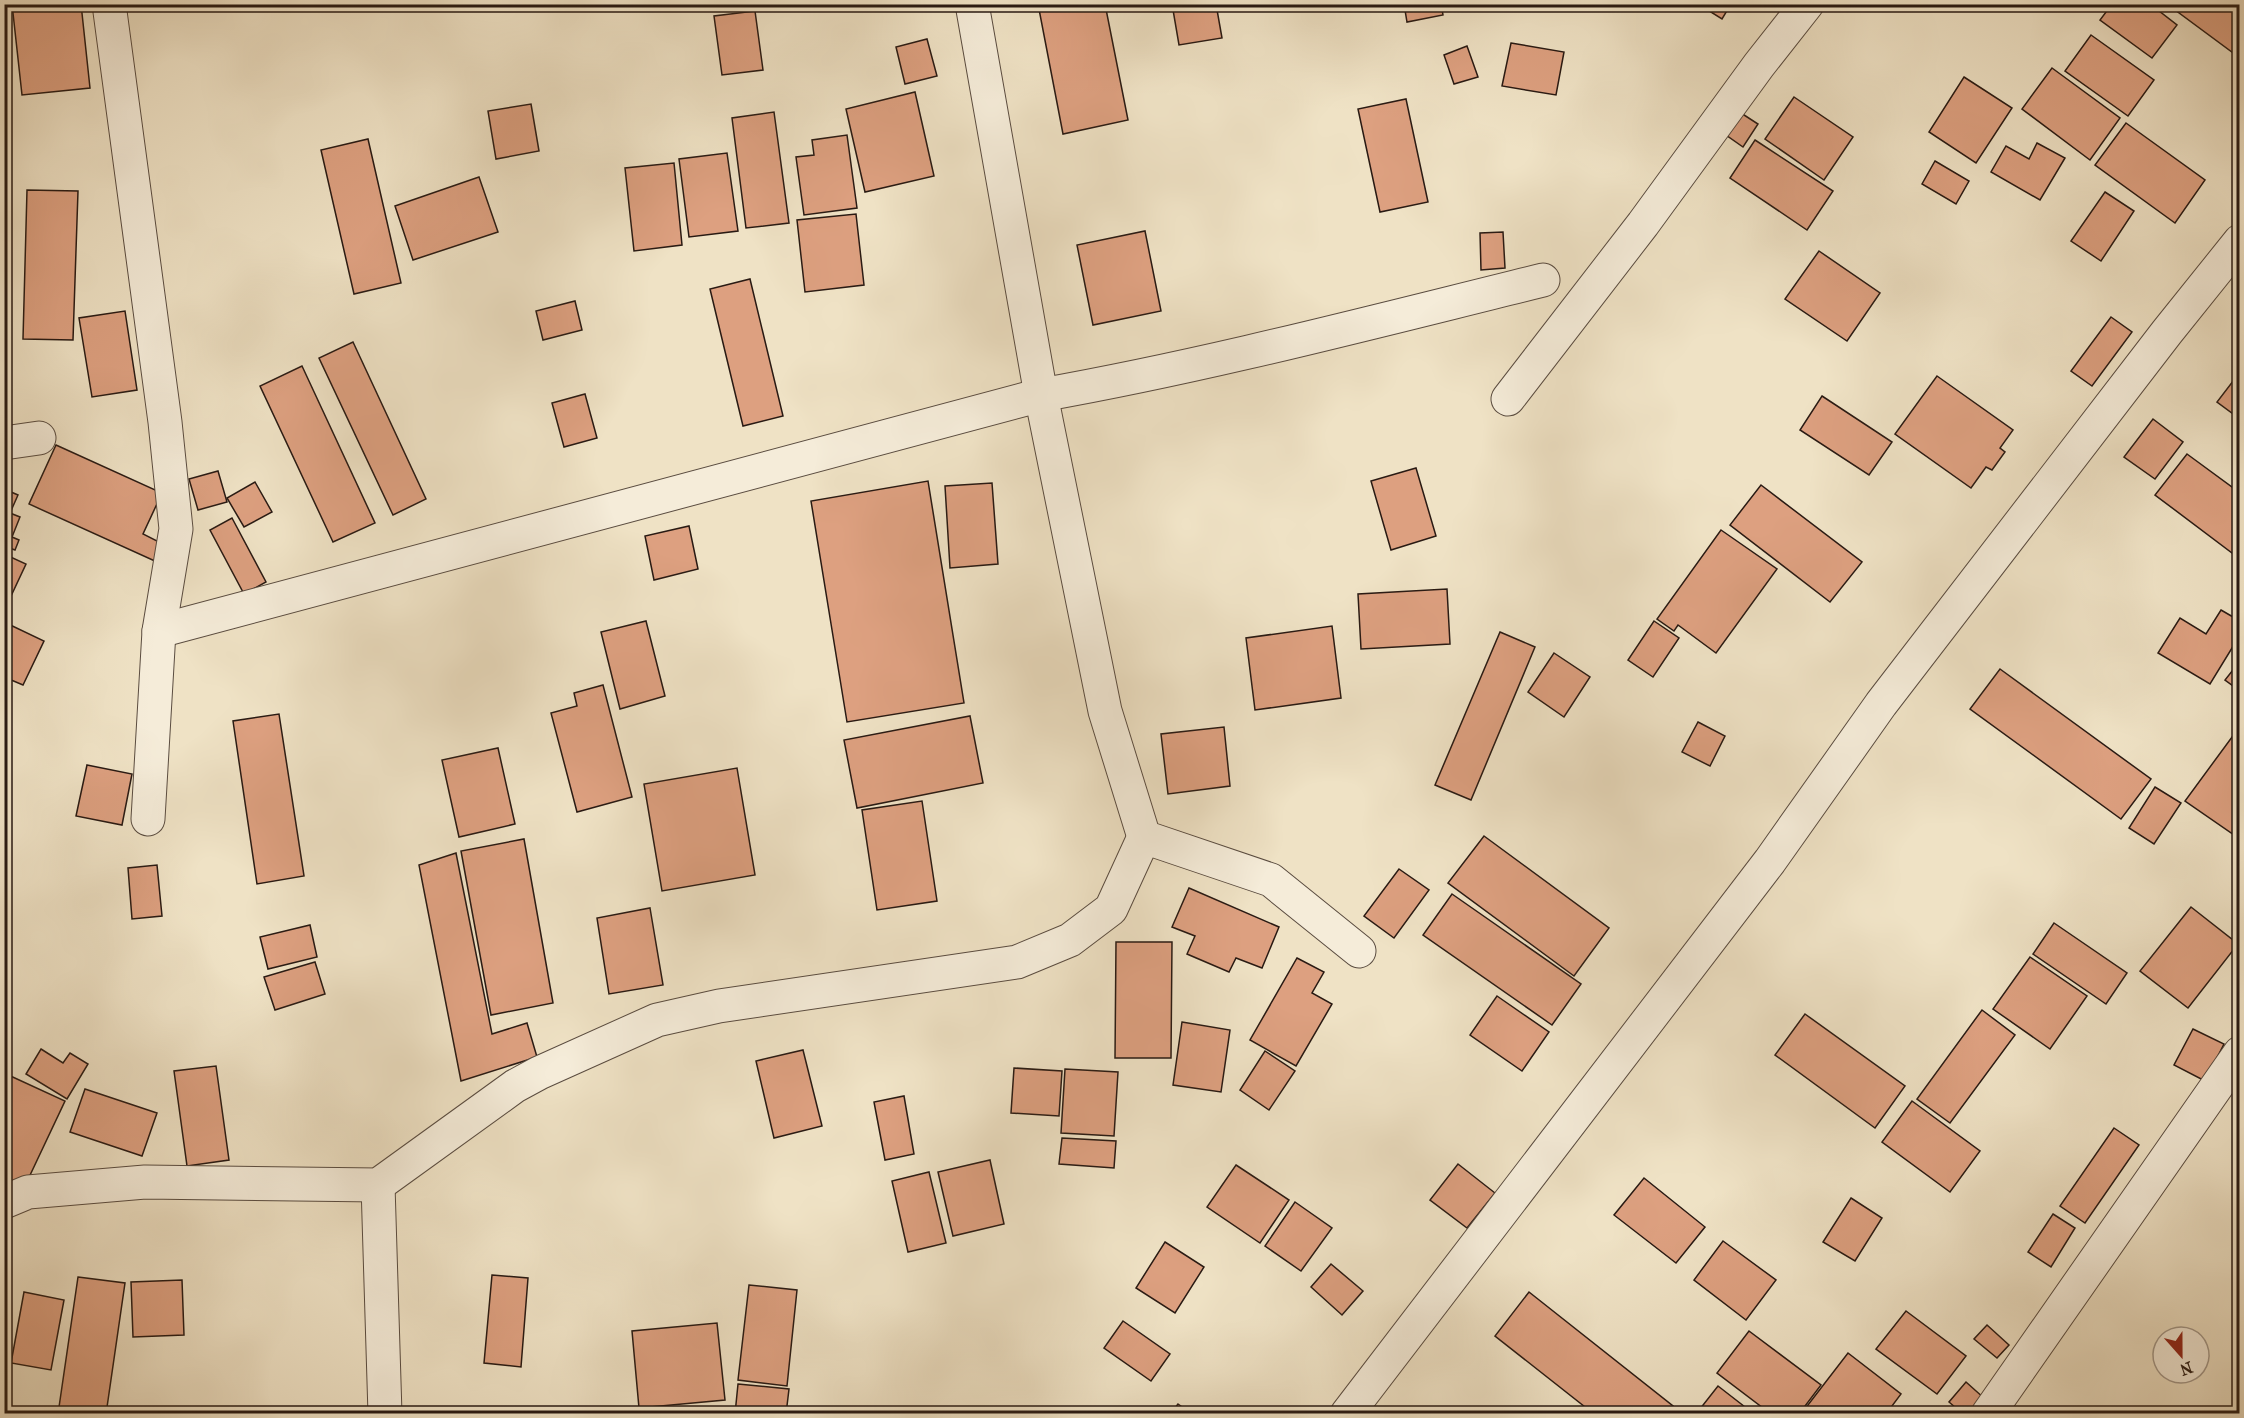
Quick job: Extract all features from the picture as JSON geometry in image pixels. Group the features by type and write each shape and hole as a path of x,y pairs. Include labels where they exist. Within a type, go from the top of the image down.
{"street":[{"path":"109,4 163,411 176,529 159,631 148,819"},
{"path":"4,1202 28,1192 144,1182 378,1185 515,1086 657,1020 719,1006 1017,962 1070,940 1111,909 1144,837 1105,711 1041,395 972,4"},
{"path":"1508,399 1643,224 1759,65 1807,4"},
{"path":"1347,1413 1770,861 1888,695 2240,242"},
{"path":"159,631 1041,395 1113,382 1230,356 1543,280"},
{"path":"4,443 39,438"},
{"path":"1144,837 1272,880 1359,951"},
{"path":"1988,1413 2240,1053"},
{"path":"378,1185 385,1413"}],"building":[{"path":"12,4 81,4 90,88 22,95"},
{"path":"1038,4 1105,4 1128,120 1063,134"},
{"path":"1172,4 1216,4 1222,38 1179,45"},
{"path":"1404,4 1441,4 1443,15 1407,22"},
{"path":"1698,4 1731,4 1722,19"},
{"path":"2112,4 2150,4 2177,25 2152,58 2100,20"},
{"path":"2167,4 2240,4 2240,58"},
{"path":"755,11 763,70 722,75 714,16"},
{"path":"2091,35 2154,80 2128,116 2065,71"},
{"path":"927,39 937,76 905,84 896,47"},
{"path":"1511,43 1564,52 1556,95 1502,86"},
{"path":"1467,46 1478,77 1454,84 1444,55"},
{"path":"2052,68 2120,118 2090,160 2022,109"},
{"path":"1964,77 2012,108 1976,163 1929,132"},
{"path":"915,92 934,176 865,192 846,109"},
{"path":"1794,97 1853,137 1824,180 1765,139"},
{"path":"1406,99 1428,202 1380,212 1358,109"},
{"path":"531,104 539,151 496,159 488,111"},
{"path":"774,112 789,223 746,228 732,118"},
{"path":"1741,113 1758,124 1743,147 1726,135"},
{"path":"2126,123 2205,180 2175,223 2095,165"},
{"path":"847,135 857,208 804,215 796,157 814,155 812,140"},
{"path":"368,139 401,283 354,294 321,150"},
{"path":"1755,140 1833,191 1807,230 1730,178"},
{"path":"2037,143 2065,158 2040,200 1991,172 2006,146 2029,159"},
{"path":"727,153 738,231 689,237 679,159"},
{"path":"1935,161 1969,181 1956,204 1922,184"},
{"path":"674,163 682,245 634,251 625,168"},
{"path":"479,177 498,232 413,260 395,206"},
{"path":"27,190 78,191 73,340 23,339"},
{"path":"2105,192 2134,211 2101,261 2071,241"},
{"path":"856,214 864,285 805,292 797,220"},
{"path":"1145,231 1161,311 1093,325 1077,245"},
{"path":"1503,232 1505,268 1481,270 1480,233"},
{"path":"1819,251 1880,293 1847,341 1785,299"},
{"path":"750,279 783,416 743,426 710,289"},
{"path":"575,301 582,330 543,340 536,311"},
{"path":"125,311 137,390 92,397 79,318"},
{"path":"2111,317 2132,332 2092,386 2071,371"},
{"path":"353,342 426,499 393,515 319,358"},
{"path":"302,366 375,523 333,542 260,386"},
{"path":"2240,372 2240,419 2217,402"},
{"path":"1937,376 2013,430 2000,448 2005,452 1992,470 1986,467 1971,488 1895,434"},
{"path":"585,394 597,438 564,447 552,403"},
{"path":"1822,396 1892,442 1869,475 1800,430"},
{"path":"2153,419 2183,442 2155,479 2124,457"},
{"path":"56,445 162,493 143,534 165,545 157,562 29,504"},
{"path":"2187,454 2240,493 2240,559 2155,495"},
{"path":"1416,468 1436,536 1391,550 1371,481"},
{"path":"218,471 227,502 198,510 189,479"},
{"path":"928,481 964,703 847,722 811,501"},
{"path":"255,482 272,512 244,527 227,498"},
{"path":"992,483 998,564 950,568 945,486"},
{"path":"1761,485 1862,562 1830,602 1730,525"},
{"path":"4,489 18,495 10,513 20,517 12,537 19,540 15,550 4,546"},
{"path":"232,518 266,582 244,594 210,530"},
{"path":"689,526 698,569 654,580 645,536"},
{"path":"1721,530 1777,569 1716,653 1678,625 1674,631 1657,619"},
{"path":"4,554 26,564 4,611"},
{"path":"1447,589 1450,644 1361,649 1358,594"},
{"path":"2221,610 2240,621 2240,635 2210,684 2158,653 2180,618 2206,634"},
{"path":"646,621 665,696 620,709 601,632"},
{"path":"1654,621 1679,638 1653,677 1628,660"},
{"path":"4,622 44,641 23,685 4,677"},
{"path":"1332,626 1341,698 1255,710 1246,638"},
{"path":"1500,632 1535,647 1471,800 1435,785"},
{"path":"1554,653 1590,677 1564,717 1528,692"},
{"path":"2240,661 2240,691 2225,680"},
{"path":"2000,669 2151,779 2121,819 1970,709"},
{"path":"603,685 632,797 577,812 551,713 577,706 574,693"},
{"path":"279,714 304,876 257,884 233,721"},
{"path":"970,716 983,783 857,808 844,740"},
{"path":"1698,722 1725,736 1710,766 1682,752"},
{"path":"1224,727 1230,786 1168,794 1161,734"},
{"path":"2235,733 2240,736 2240,839 2185,801"},
{"path":"498,748 515,824 459,837 442,760"},
{"path":"87,765 132,774 122,825 76,816"},
{"path":"737,768 755,875 662,891 644,784"},
{"path":"2155,787 2181,803 2154,844 2129,828"},
{"path":"922,801 937,901 877,910 862,810"},
{"path":"1484,836 1609,928 1574,976 1448,883"},
{"path":"524,839 553,1003 491,1015 461,851"},
{"path":"456,853 492,1034 527,1023 537,1057 461,1081 419,865"},
{"path":"157,865 162,916 132,919 128,868"},
{"path":"1399,869 1429,890 1394,938 1364,916"},
{"path":"1189,888 1279,927 1262,968 1236,958 1229,972 1187,954 1195,936 1172,927"},
{"path":"1452,894 1581,984 1552,1025 1423,935"},
{"path":"2191,907 2238,944 2188,1008 2140,971"},
{"path":"650,908 663,985 609,994 597,918"},
{"path":"2054,923 2127,973 2106,1004 2033,954"},
{"path":"310,925 317,957 268,969 260,937"},
{"path":"1116,942 1172,942 1171,1058 1115,1058"},
{"path":"2030,957 2087,996 2050,1049 1993,1009"},
{"path":"1297,958 1324,972 1312,993 1332,1004 1296,1066 1250,1040"},
{"path":"315,962 325,994 275,1010 264,977"},
{"path":"1497,996 1549,1032 1522,1071 1470,1035"},
{"path":"1982,1010 2015,1035 1950,1123 1917,1099"},
{"path":"1805,1014 1905,1086 1875,1128 1775,1055"},
{"path":"1182,1022 1230,1030 1221,1092 1173,1085"},
{"path":"2193,1029 2224,1044 2205,1081 2174,1065"},
{"path":"41,1049 63,1063 70,1053 88,1064 67,1099 26,1074"},
{"path":"803,1050 822,1126 774,1138 756,1061"},
{"path":"1265,1051 1295,1071 1269,1110 1240,1090"},
{"path":"216,1066 229,1160 187,1166 174,1071"},
{"path":"1014,1068 1062,1071 1059,1116 1011,1113"},
{"path":"1065,1069 1118,1072 1114,1136 1061,1133"},
{"path":"4,1073 65,1101 23,1190 4,1181"},
{"path":"85,1089 157,1113 142,1156 70,1132"},
{"path":"904,1096 914,1154 885,1160 874,1102"},
{"path":"1912,1101 1980,1151 1950,1192 1882,1142"},
{"path":"2114,1128 2139,1145 2085,1223 2060,1206"},
{"path":"1062,1138 1116,1141 1114,1168 1059,1164"},
{"path":"990,1160 1004,1224 953,1236 938,1172"},
{"path":"1458,1164 1495,1193 1467,1228 1430,1200"},
{"path":"1236,1165 1289,1200 1260,1243 1207,1207"},
{"path":"929,1172 946,1243 908,1252 892,1181"},
{"path":"1644,1178 1705,1227 1676,1263 1614,1215"},
{"path":"1851,1198 1882,1218 1855,1261 1823,1242"},
{"path":"1295,1202 1332,1228 1301,1271 1265,1246"},
{"path":"2053,1214 2075,1228 2051,1267 2028,1252"},
{"path":"1723,1241 1776,1280 1746,1320 1694,1280"},
{"path":"1165,1242 1204,1267 1175,1313 1136,1288"},
{"path":"1331,1264 1363,1291 1342,1315 1311,1287"},
{"path":"492,1275 528,1278 521,1367 484,1363"},
{"path":"78,1277 125,1283 106,1414 58,1414"},
{"path":"182,1280 184,1335 133,1337 131,1282"},
{"path":"749,1285 797,1290 787,1386 738,1380"},
{"path":"24,1292 64,1300 51,1370 11,1363"},
{"path":"1529,1292 1673,1406 1667,1414 1594,1414 1495,1336"},
{"path":"1906,1311 1966,1356 1937,1394 1876,1349"},
{"path":"1123,1321 1170,1354 1151,1381 1104,1348"},
{"path":"717,1323 725,1400 639,1408 632,1331"},
{"path":"1987,1325 2009,1345 1997,1358 1974,1339"},
{"path":"1749,1331 1821,1385 1799,1414 1771,1414 1717,1373"},
{"path":"1848,1353 1901,1394 1886,1414 1801,1414"},
{"path":"1966,1382 1985,1399 1972,1414 1963,1414 1949,1402"},
{"path":"738,1384 789,1389 786,1414 735,1414"},
{"path":"1718,1386 1754,1414 1696,1414"},
{"path":"1178,1404 1192,1414 1170,1414"}]}
